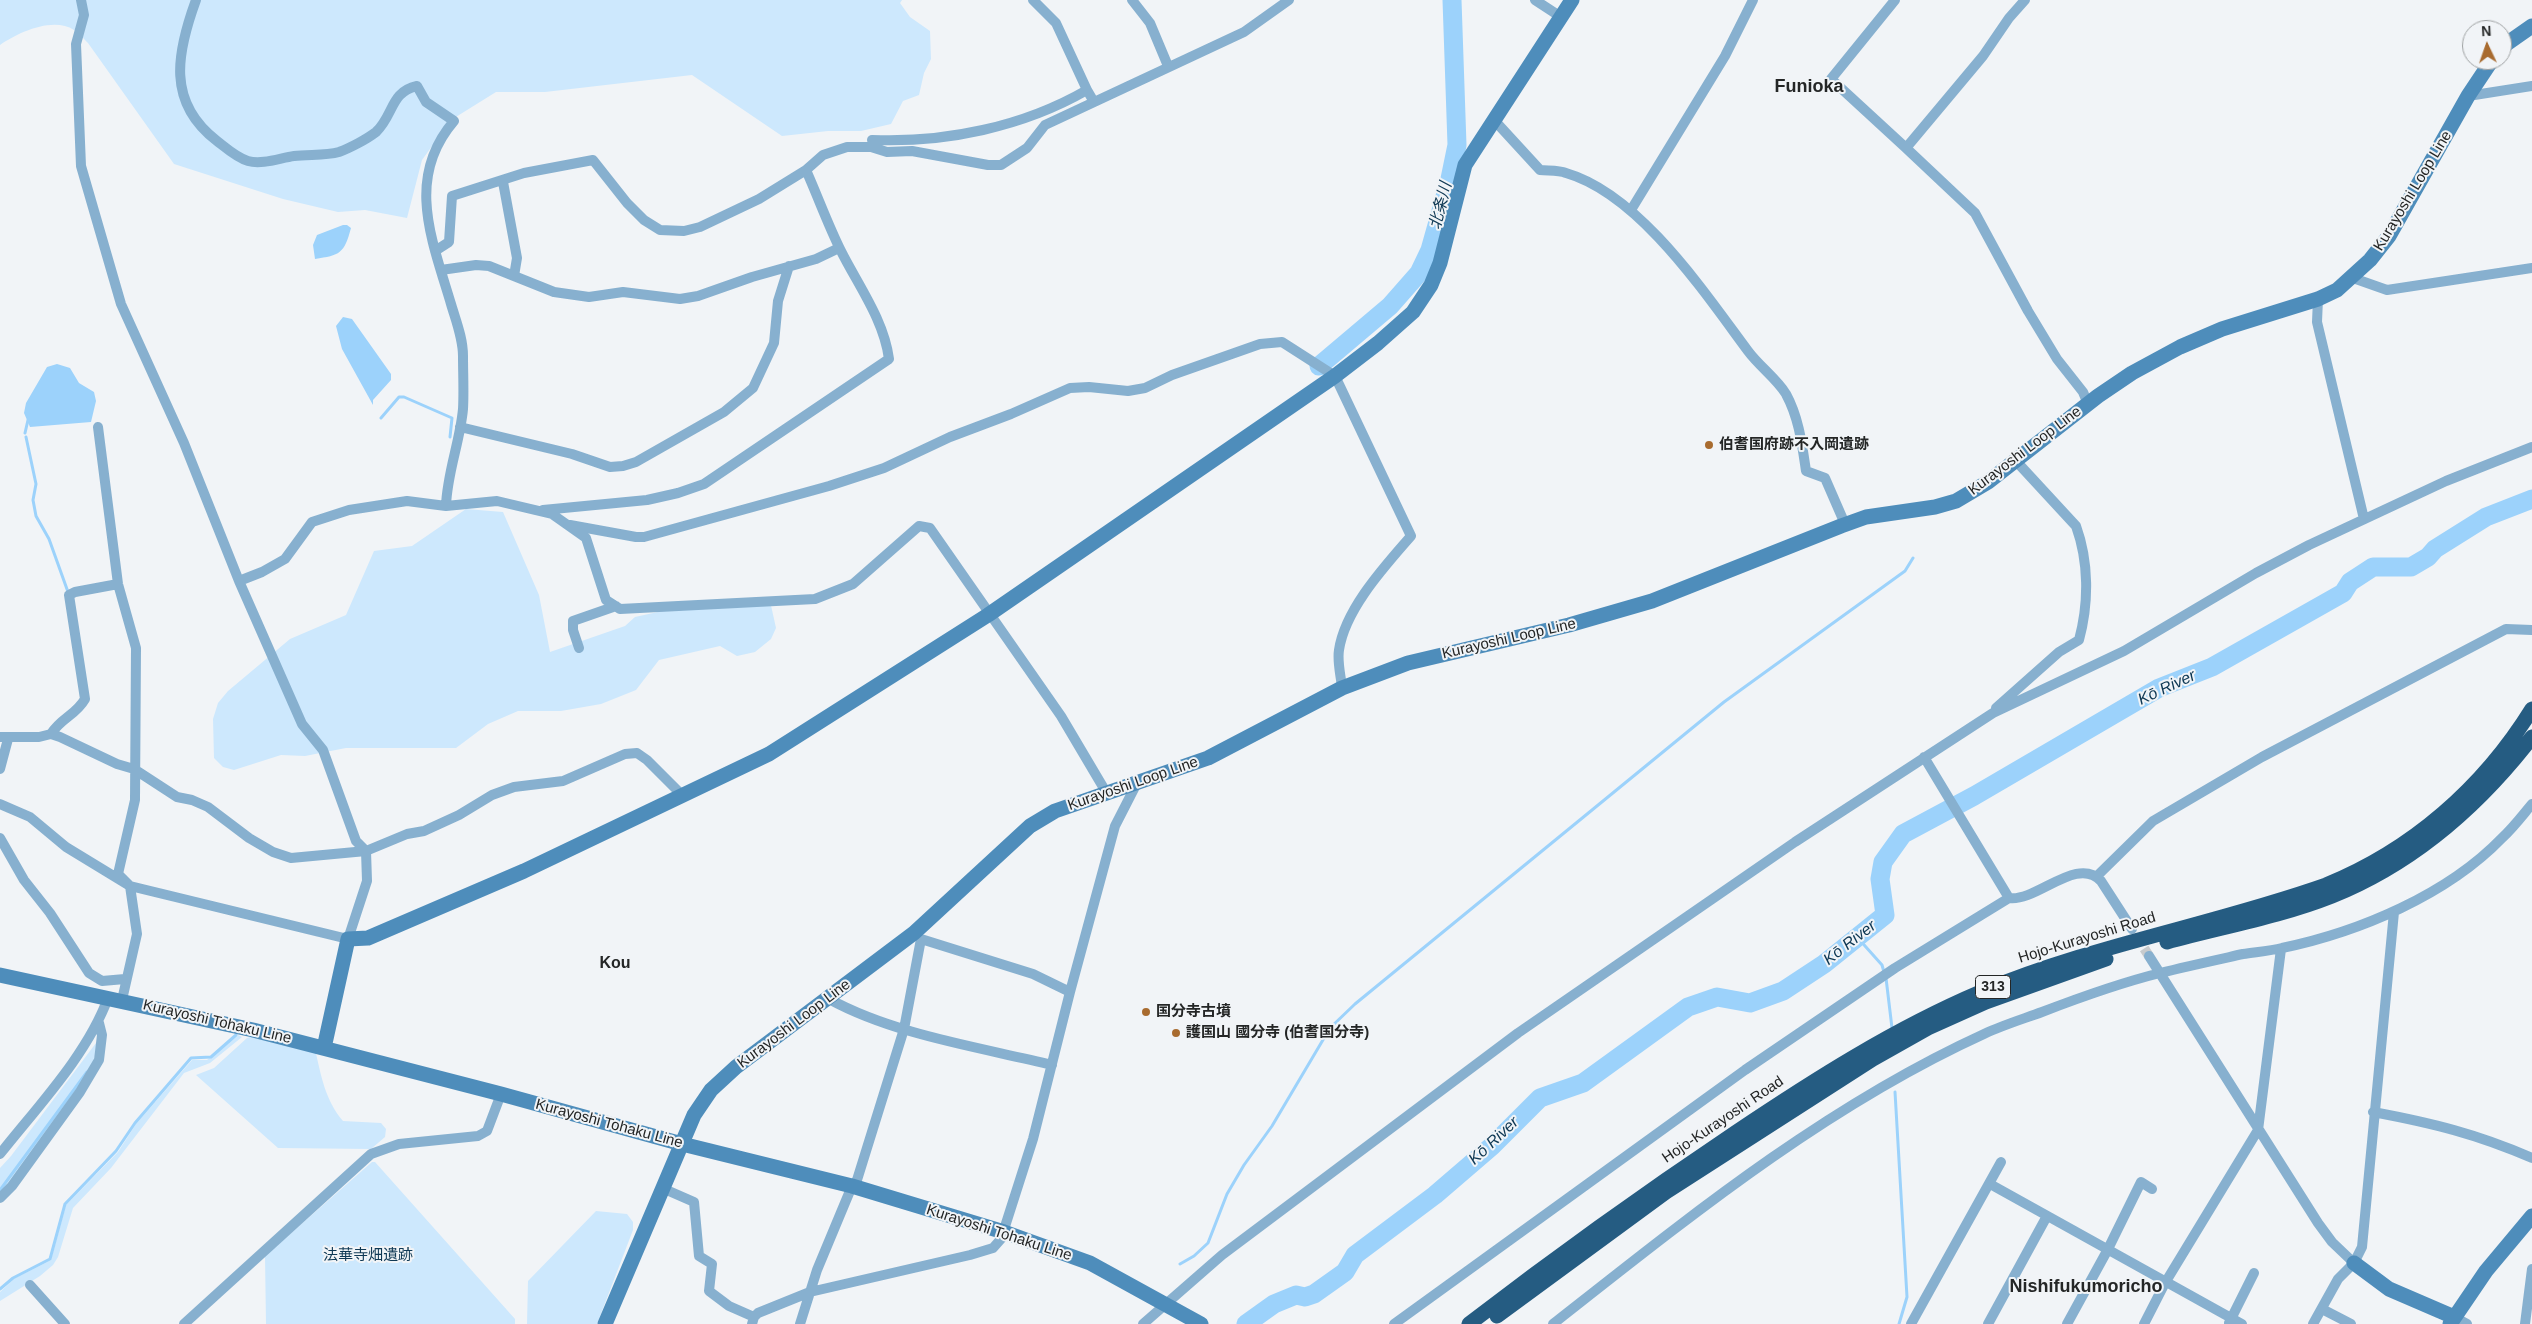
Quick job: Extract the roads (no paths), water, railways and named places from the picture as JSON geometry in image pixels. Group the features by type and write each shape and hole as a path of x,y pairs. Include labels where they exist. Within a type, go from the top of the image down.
{"highway":[{"name":"Hojo-Kurayoshi Road","path":"1470,1324 1564,1252 1660,1183 1795,1093 1868,1048 1923,1018 2037,970 2326,885 2348,876 2395,850 2442,815 2479,779 2532,710"},
{"name":"Hojo-Kurayoshi Road","path":"1486,1324 1666,1192 1794,1108 1873,1059 1928,1028 1986,1002 2041,981 2105,959 2308,904 2353,886 2388,869 2435,837 2466,812 2512,763 2532,737"}],"main road":[{"path":"324,1048 348,939 368,938 524,871 769,754 988,615 1336,376 1378,344 1413,312 1431,285 1440,263 1465,165 1572,0"},
{"path":"2512,40 2532,26"},
{"name":"Kurayoshi Loop Line","path":"605,1324 694,1115 712,1090 736,1067 917,936 1030,826 1055,811 1208,758 1342,688 1408,663 1569,625 1652,601 1866,517 1935,507 1956,501 1988,482 2088,404 2132,373 2180,347 2222,329 2318,299 2338,290 2353,278 2389,236 2468,96 2485,70"},
{"name":"Kurayoshi Tohaku Line","path":"0,975 115,999 324,1048 682,1144 852,1186 1004,1232 1090,1263 1200,1324"},
{"path":"2354,1263 2389,1288 2457,1322 2486,1271 2532,1216"}],"street":[{"path":"0,804 30,817 66,846 130,886 348,939 368,881 366,851 356,841 323,750 302,724 239,582 184,443 121,304 81,166 76,44 84,15 81,0"},
{"path":"196,0 180,58 180,88 184,101 198,124 212,137 249,162 338,152 376,132 400,93 404,89 416,86 426,102 454,120 438,141 430,158 426,176 428,223 462,343 463,409 447,489 446,506"},
{"path":"1033,0 1056,23 1086,90 1094,102"},
{"path":"1132,0 1150,24 1168,66"},
{"path":"435,251 449,242 452,196 503,182 524,173 593,160 627,203 644,220 660,230 684,230 700,227 760,199 806,170 822,155 847,147 871,147 887,152 912,151 988,165 1001,165 1028,148 1045,125 1244,32 1289,0"},
{"path":"1536,0 1561,17"},
{"path":"1631,210 1725,56 1753,0"},
{"path":"1895,0 1831,79 1975,213 2028,311 2057,359 2083,392 2088,404"},
{"path":"1906,148 1983,56 2009,18 2025,0"},
{"path":"2468,96 2532,86"},
{"path":"872,140 904,141 969,133 1032,116 1064,104 1086,90"},
{"path":"1495,121 1540,170 1565,172 1594,184 1631,210 1662,242 1758,364 1785,392 1798,422 1806,471 1825,478 1845,524"},
{"path":"537,511 647,500 678,493 704,484 889,359 887,343 879,323 840,248 806,170"},
{"path":"503,182 518,258 514,276"},
{"path":"441,270 482,265 554,292 589,297 623,292 680,299 698,296 816,259 840,248"},
{"path":"460,427 562,452 610,467 636,462 724,412 753,388 774,343 778,301 789,266"},
{"path":"2353,278 2387,290 2532,268"},
{"path":"2318,299 2317,322 2364,519"},
{"path":"570,525 644,537 829,486 884,468 950,437 1011,414 1070,388 1089,387 1128,391 1145,388 1172,375 1260,344 1282,342 1336,376 1411,536 1378,575 1344,630 1339,651 1342,688"},
{"path":"0,1154 115,999 125,979 137,934 130,886 118,874 122,849 130,830 134,800 136,648 118,584 98,427"},
{"path":"1143,1324 1173,1309 1222,1255 1518,1033 1692,912 1993,713 2124,652 2256,573 2309,545 2446,481 2532,447"},
{"path":"1993,713 1998,706 2059,652 2080,640 2087,590 2081,539 2076,526 2016,461"},
{"path":"239,582 262,572 285,558 312,522 349,510 407,501 446,506 497,502 552,514 586,538 606,600 620,609 706,603 815,599 853,584 919,526 930,528 988,615 1061,716 1106,792"},
{"path":"51,734 58,723 80,709 85,699 69,595 75,592 118,584"},
{"path":"579,648 573,630 573,621 616,606"},
{"path":"2097,876 2153,821 2262,757 2506,629 2532,630"},
{"path":"0,769 4,738 39,737 51,734 117,764 134,769 177,796 208,807 249,838 273,852 291,858 366,851 407,834 424,831 506,789 563,781 624,754 637,753 647,760 682,795"},
{"path":"1924,757 2006,894 2019,899 2083,872 2097,876 2132,929"},
{"path":"662,1188 694,1202 699,1256 712,1264 710,1291 753,1321 758,1313 810,1292 993,1248 1004,1232 1033,1140 1070,992 1115,826 1137,783"},
{"path":"1553,1324 1717,1196 1831,1119 1894,1081 1985,1033 2105,988 2161,972 2246,954 2281,949 2348,931 2394,912 2437,888 2469,866 2501,840 2532,804"},
{"path":"0,838 24,880 50,913 89,972 102,981 125,979"},
{"path":"1394,1324 1745,1070 2006,894"},
{"path":"2313,1324 2338,1279 2354,1263 2362,1247 2373,1112 2394,912"},
{"path":"800,1324 810,1292 852,1186 857,1180 904,1029 917,936 1033,974 1070,992"},
{"path":"2144,1324 2165,1283 2258,1130 2281,949"},
{"path":"2149,956 2161,972 2258,1130 2318,1223 2332,1242 2354,1263"},
{"path":"829,999 872,1018 904,1029 1052,1065"},
{"path":"0,1198 12,1186 88,1079 99,1060 102,1035 99,1022"},
{"path":"184,1324 372,1154 399,1144 478,1136 487,1131 500,1094"},
{"path":"2373,1112 2437,1123 2483,1138 2532,1158"},
{"path":"1911,1324 2001,1162"},
{"path":"2067,1324 2107,1251 2141,1182 2152,1189"},
{"path":"1990,1184 2230,1321 2242,1324"},
{"path":"1988,1324 2047,1216"},
{"path":"2525,1324 2532,1269"},
{"path":"2230,1321 2254,1273"},
{"path":"30,1285 65,1324"},
{"path":"2322,1309 2351,1324"}],"water":[{"path":"343,225 351,228 346,243 340,252 315,259 313,245 317,235"},
{"path":"343,317 352,319 391,374 391,380 373,400 373,405 342,349 336,326"},
{"path":"57,364 70,368 79,383 94,392 96,401 91,422 30,427 24,413 26,403 47,367"}],"waterway":[{"name":"北条川","path":"1319,366 1390,306 1419,273 1430,250 1450,179 1457,145 1452,0"},
{"path":"381,418 399,397 404,397 452,418 450,437"},
{"path":"25,433 28,420"},
{"path":"26,437 36,484 33,500 36,516 49,539 68,592"},
{"name":"Kō River","path":"1246,1324 1274,1304 1296,1295 1305,1297 1314,1294 1345,1272 1355,1255 1435,1195 1492,1146 1540,1098 1583,1083 1688,1007 1717,997 1750,1003 1783,991 1824,964 1885,915 1880,879 1883,862 1903,834 1974,796 2159,688 2212,667 2343,593 2350,582 2373,567 2411,567 2428,557 2435,549 2486,517 2532,499"},
{"path":"1180,1264 1194,1256 1208,1243 1227,1194 1244,1165 1272,1126 1330,1028 1355,1004 1724,702 1905,571 1913,558"},
{"path":"1857,937 1882,965 1884,972"},
{"path":"1886,978 1892,1028"},
{"path":"0,1289 13,1278 50,1259 65,1204 116,1151 135,1123 191,1058 211,1057 236,1035"},
{"path":"0,1190 87,1072"},
{"path":"1895,1092 1907,1297 1899,1324"}],"tunnel":[{"path":"2136,936 2149,956"}],"place":[{"name":"伯耆国府跡不入岡遺跡","path":"1709,445"},
{"name":"国分寺古墳","path":"1146,1012"},
{"name":"護国山 國分寺 (伯耆国分寺)","path":"1176,1033"}],"district":[{"name":"Funioka","path":"1809,87"},
{"name":"Kou","path":"615,964"},
{"name":"Nishifukumoricho","path":"2086,1287"}],"park label":[{"name":"法華寺畑遺跡","path":"368,1256"}]}
